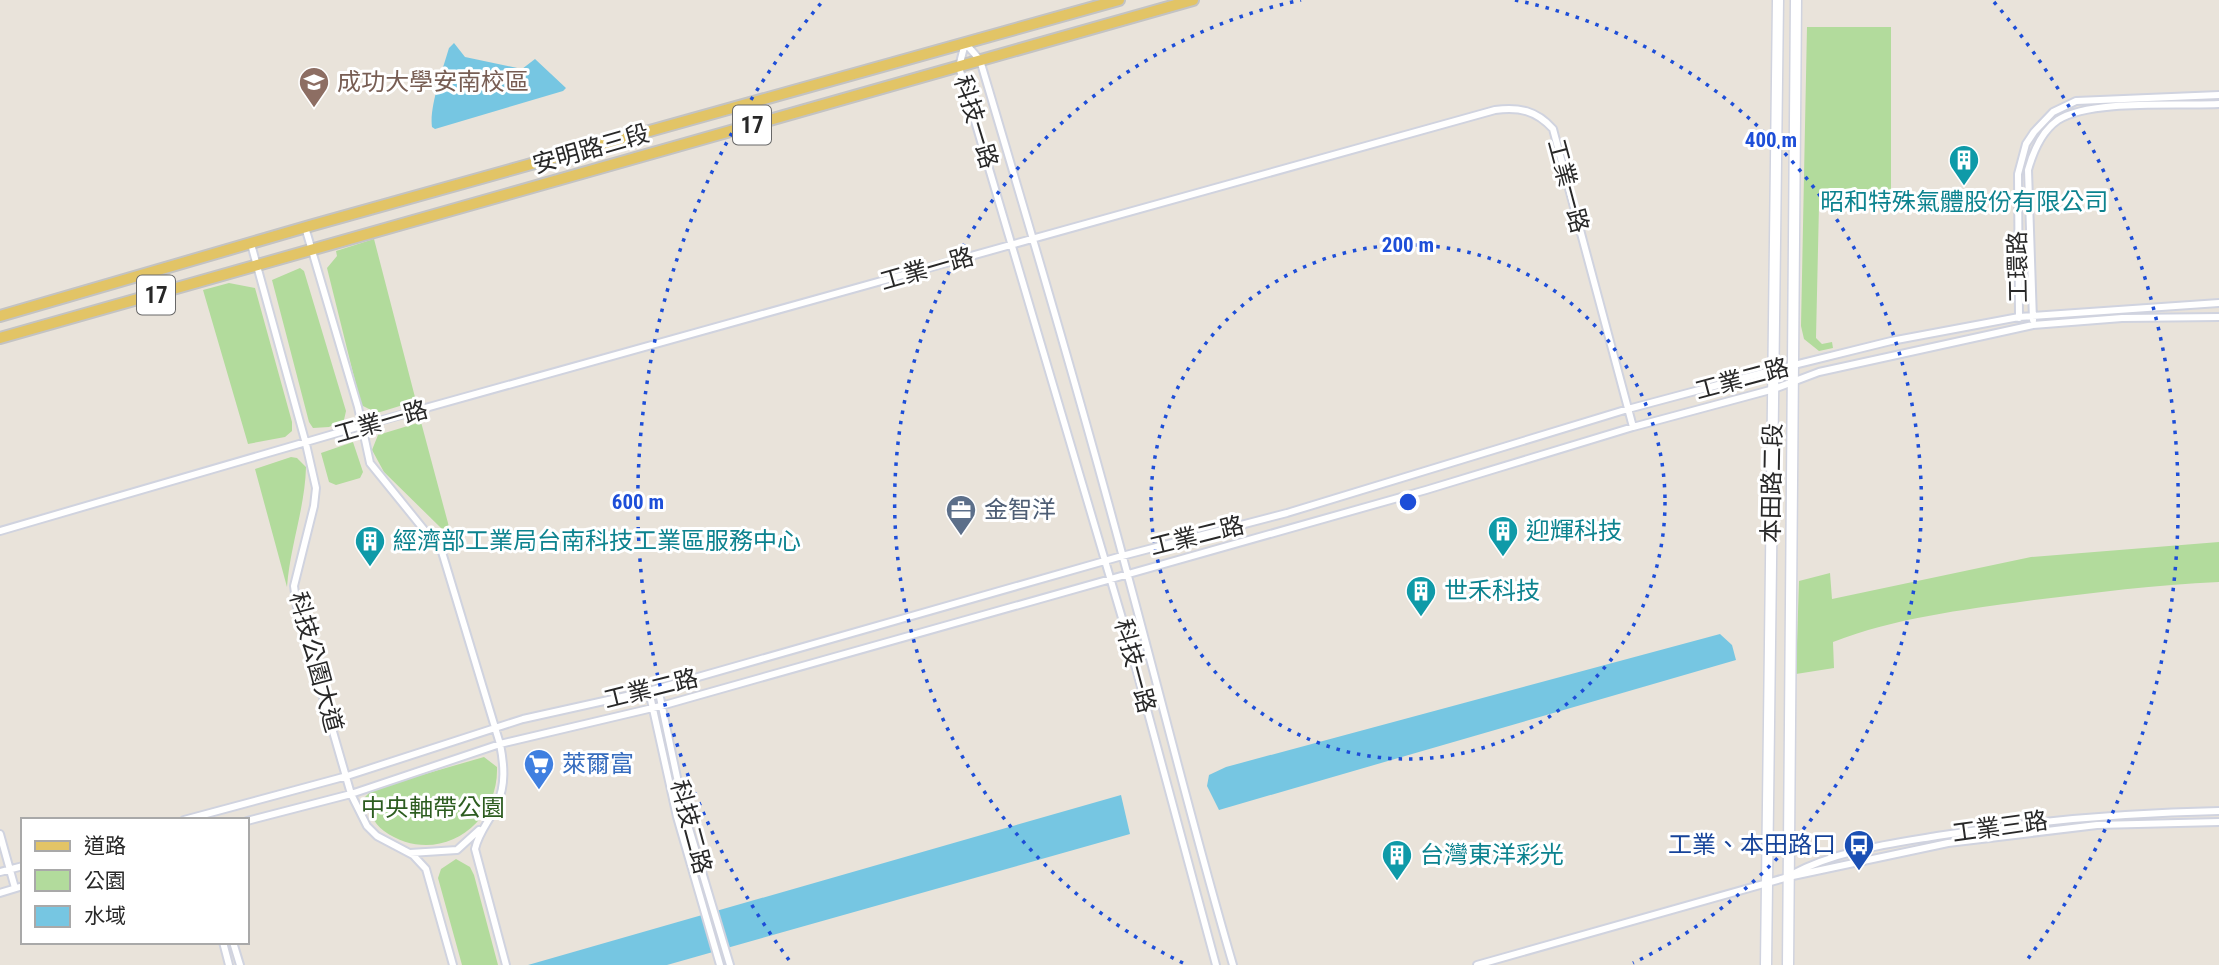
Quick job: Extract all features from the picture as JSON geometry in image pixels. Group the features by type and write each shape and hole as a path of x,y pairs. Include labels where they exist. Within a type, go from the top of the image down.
{"main road":[{"name":"安明路三段","path":"0,316 305,227 1119,0"},
{"name":"安明路三段","path":"0,338 257,268 311,250 1193,0"}],"street":[{"name":"本田路二段","path":"1766,965 1778,0"},
{"name":"本田路二段","path":"1788,965 1796,0"},
{"name":"科技一路","path":"965,43 980,60 1033,240 1128,573 1186,802 1233,965"},
{"name":"科技一路","path":"965,43 959,67 1111,578 1216,965"},
{"name":"工環路","path":"2019,328 2018,174 2026,144 2044,121 2065,105 2090,99 2219,95 2219,104 2088,108 2070,115 2045,132 2033,153 2028,170 2033,325"},
{"path":"2180,96 2181,106"},
{"path":"2065,105 2070,115"},
{"name":"工業一路","path":"0,531 361,426 1495,110 1515,108 1541,115 1553,129 1633,427"},
{"name":"工環路","path":"2018,207 2028,207"},
{"path":"305,227 370,463 375,473 442,552 500,744 504,766 502,786 489,819 478,834 475,849 506,965"},
{"name":"科技公園大道","path":"251,244 316,488 294,586 297,607 351,794 372,831 421,861 430,875 453,965"},
{"name":"工業二路","path":"199,818 347,776 495,727 649,691 1122,555 1287,513 1628,409 1793,365 2019,317 2219,303"},
{"name":"工業二路","path":"248,821 351,794 500,744 661,706 1426,491 1633,427 1774,389 1826,370 2033,325 2122,318 2219,317"},
{"path":"1933,334 1935,345"},
{"name":"科技二路","path":"658,688 685,815 730,965"},
{"name":"科技二路","path":"649,691 677,817 720,965"},
{"name":"工業三路","path":"1788,877 1812,863 1936,836 2103,815 2219,811"},
{"path":"2103,815 2104,824"},
{"path":"408,852 457,850 468,843 489,819"},
{"name":"工業三路","path":"1477,965 1788,877 1938,845 2104,824 2219,822"},
{"path":"0,834 15,888"},
{"path":"1936,836 1938,845"},
{"path":"1907,841 1909,851"},
{"path":"0,872 21,866"},
{"path":"0,892 21,886"},
{"path":"224,944 229,965"},
{"path":"234,944 240,965"}],"green space":[{"path":"1807,27 1891,27 1891,205 1819,205 1816,338 1822,344 1832,342 1833,348 1819,351 1804,339 1801,326"},
{"path":"374,239 416,401 377,413 361,405 327,268 337,256 336,251"},
{"path":"300,268 304,271 346,411 344,420 329,427 313,428 309,422 272,280"},
{"path":"229,283 255,288 292,422 292,431 285,437 248,444 203,290"},
{"path":"421,422 456,553 441,528 384,472 372,450 378,435"},
{"path":"353,442 363,472 360,478 336,485 329,482 321,453"},
{"path":"291,457 297,458 306,467 287,587 255,469"},
{"path":"2219,542 2219,582 2051,598 1904,621 1833,642 1834,668 1796,674 1799,581 1830,573 1832,599 2031,557"},
{"name":"中央軸帶公園","path":"484,757 497,767 495,788 488,808 476,823 461,835 443,843 424,845 404,841 384,831 374,820 363,799 373,789"},
{"name":"中央軸帶公園","path":"456,859 470,867 474,875 498,965 462,965 438,878 441,869"}],"water":[{"path":"454,43 465,57 522,69 535,59 566,88 435,129 432,127 434,99 449,48"},
{"path":"1720,634 1732,645 1736,660 1219,810 1207,786 1209,775 1226,767"},
{"path":"1121,795 1130,834 667,965 528,965"}],"place":[{"name":"成功大學安南校區","path":"314,109"},
{"name":"昭和特殊氣體股份有限公司","path":"1964,187"},
{"name":"金智洋","path":"961,537"},
{"name":"迎輝科技","path":"1503,558"},
{"name":"經濟部工業局台南科技工業區服務中心","path":"370,568"},
{"name":"世禾科技","path":"1421,618"},
{"name":"萊爾富","path":"539,791"},
{"name":"工業、本田路口","path":"1859,872"},
{"name":"台灣東洋彩光","path":"1397,882"}]}
